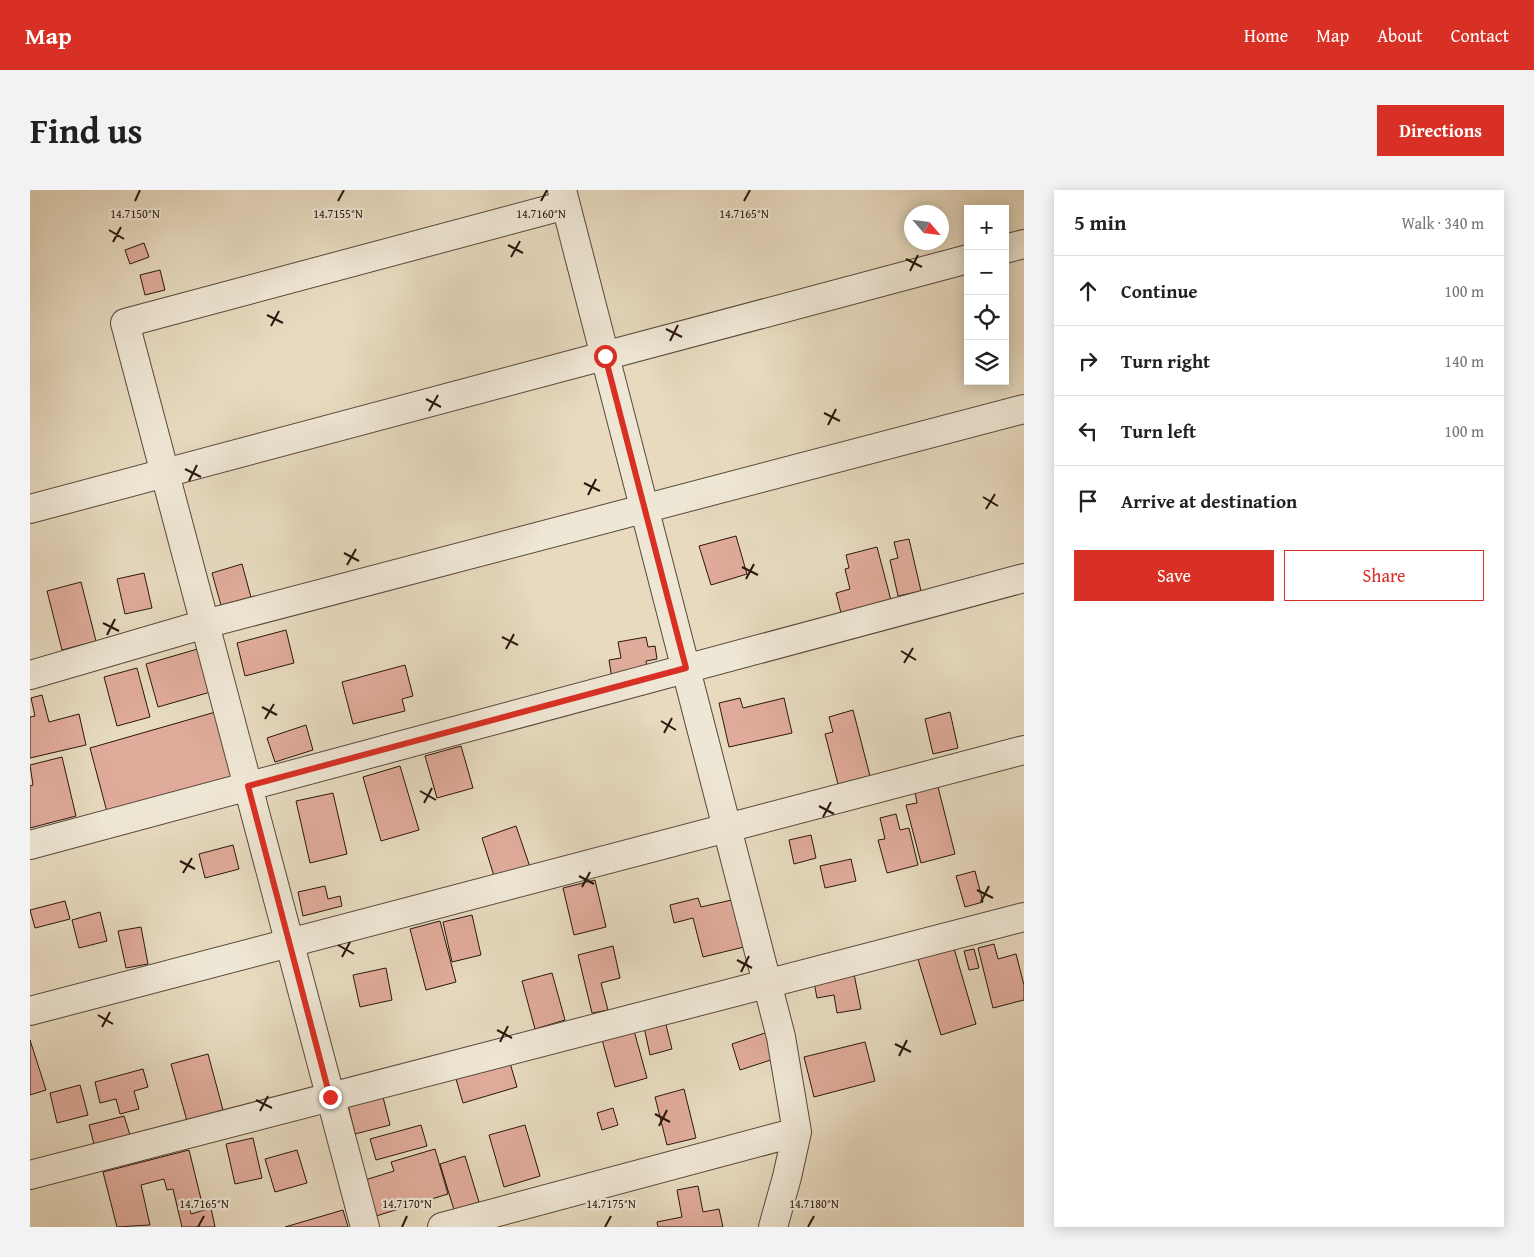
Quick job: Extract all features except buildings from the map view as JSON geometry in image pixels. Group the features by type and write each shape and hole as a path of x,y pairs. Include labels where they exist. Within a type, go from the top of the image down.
{"street":[{"path":"364,1227 125,323 564,197 781,1037 797,1132 788,1177 773,1227"},
{"path":"1009,248 1024,244"},
{"path":"30,509 964,260"},
{"path":"30,675 205,624 1024,409"},
{"path":"30,845 1024,578"},
{"path":"30,1011 1024,750"},
{"path":"30,1175 1024,917"},
{"path":"442,1227 797,1132"}],"route":[{"path":"330,1097 248,786 686,668 605,356"}]}
